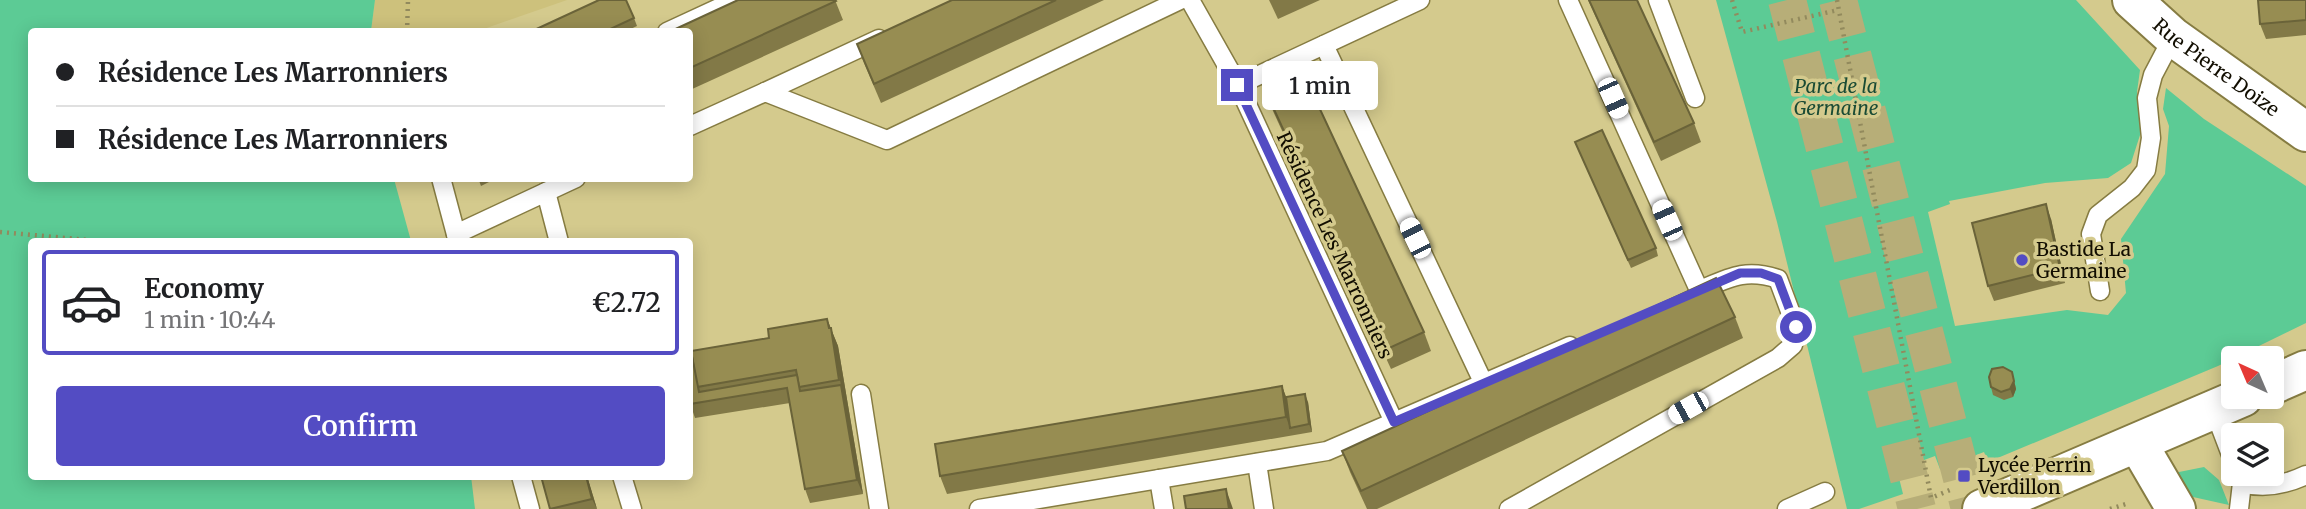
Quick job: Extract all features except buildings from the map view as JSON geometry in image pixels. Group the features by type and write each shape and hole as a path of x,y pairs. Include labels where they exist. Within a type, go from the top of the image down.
{"street":[{"name":"Rue Pierre Doize","path":"2132,0 2173,37 2306,132"},
{"path":"2284,380 2306,370"},
{"path":"1982,509 2221,407"},
{"path":"2138,443 2176,509"}],"lane":[{"path":"676,28 736,0"},
{"path":"765,92 887,139 1180,0"},
{"name":"Résidence Les Marronniers","path":"1190,0 1237,85 1394,422"},
{"path":"1237,85 1420,0"},
{"path":"1509,509 1778,358 1793,345 1796,327 1778,279 1761,273 1740,273 1693,293 1568,0"},
{"path":"1658,0 1695,98"},
{"path":"693,125 897,31"},
{"path":"2100,291 2091,234 2098,215 2132,188 2146,170 2151,138 2147,98 2153,75 2173,37"},
{"path":"1324,45 1484,384"},
{"path":"442,182 457,238 567,182"},
{"path":"546,192 558,238"},
{"path":"979,509 1027,505 1159,479 1327,451 1585,340"},
{"path":"861,394 879,509"},
{"path":"1257,463 1264,509"},
{"path":"2284,483 2306,475"},
{"path":"1159,479 1164,509"},
{"path":"522,480 530,509"},
{"path":"623,480 632,509"},
{"path":"2239,509 2240,486"},
{"path":"1787,509 1825,492"}],"path":[{"path":"407,28 408,0"},
{"path":"1732,0 1742,32 1838,10"},
{"path":"1837,0 1931,498"},
{"path":"0,232 66,238"}],"shaded area":[{"path":"375,0 567,0 487,28 372,28"}],"green space":[{"path":"0,0 375,0 371,28 28,28 28,182 395,182 410,238 28,238 28,480 471,480 475,509 0,509"},
{"name":"Parc de la Germaine","path":"1716,0 2076,0 2140,70 2137,92 2141,132 2131,163 2108,178 2045,183 1949,201 1950,204 1928,212 1955,326 2067,310 2108,315 2126,293 2121,239 2165,174 2169,126 2163,109 2166,88 2204,119 2306,186 2306,323 2259,346 2221,346 2221,365 1988,462 1984,452 1940,469 1935,456 1897,470 1903,494 1859,509 1847,509 1777,222"},
{"path":"2204,467 2219,480 2229,505 2184,495 2174,473"}],"tunnel":[{"path":"1787,0 1917,509"},
{"path":"1838,0 1970,509"}],"place":[{"name":"Bastide La Germaine","path":"2022,260"},
{"name":"Lycée Perrin Verdillon","path":"1964,476"}],"route":[{"path":"1237,85 1394,422 1740,273 1761,273 1778,279 1796,327"}]}
